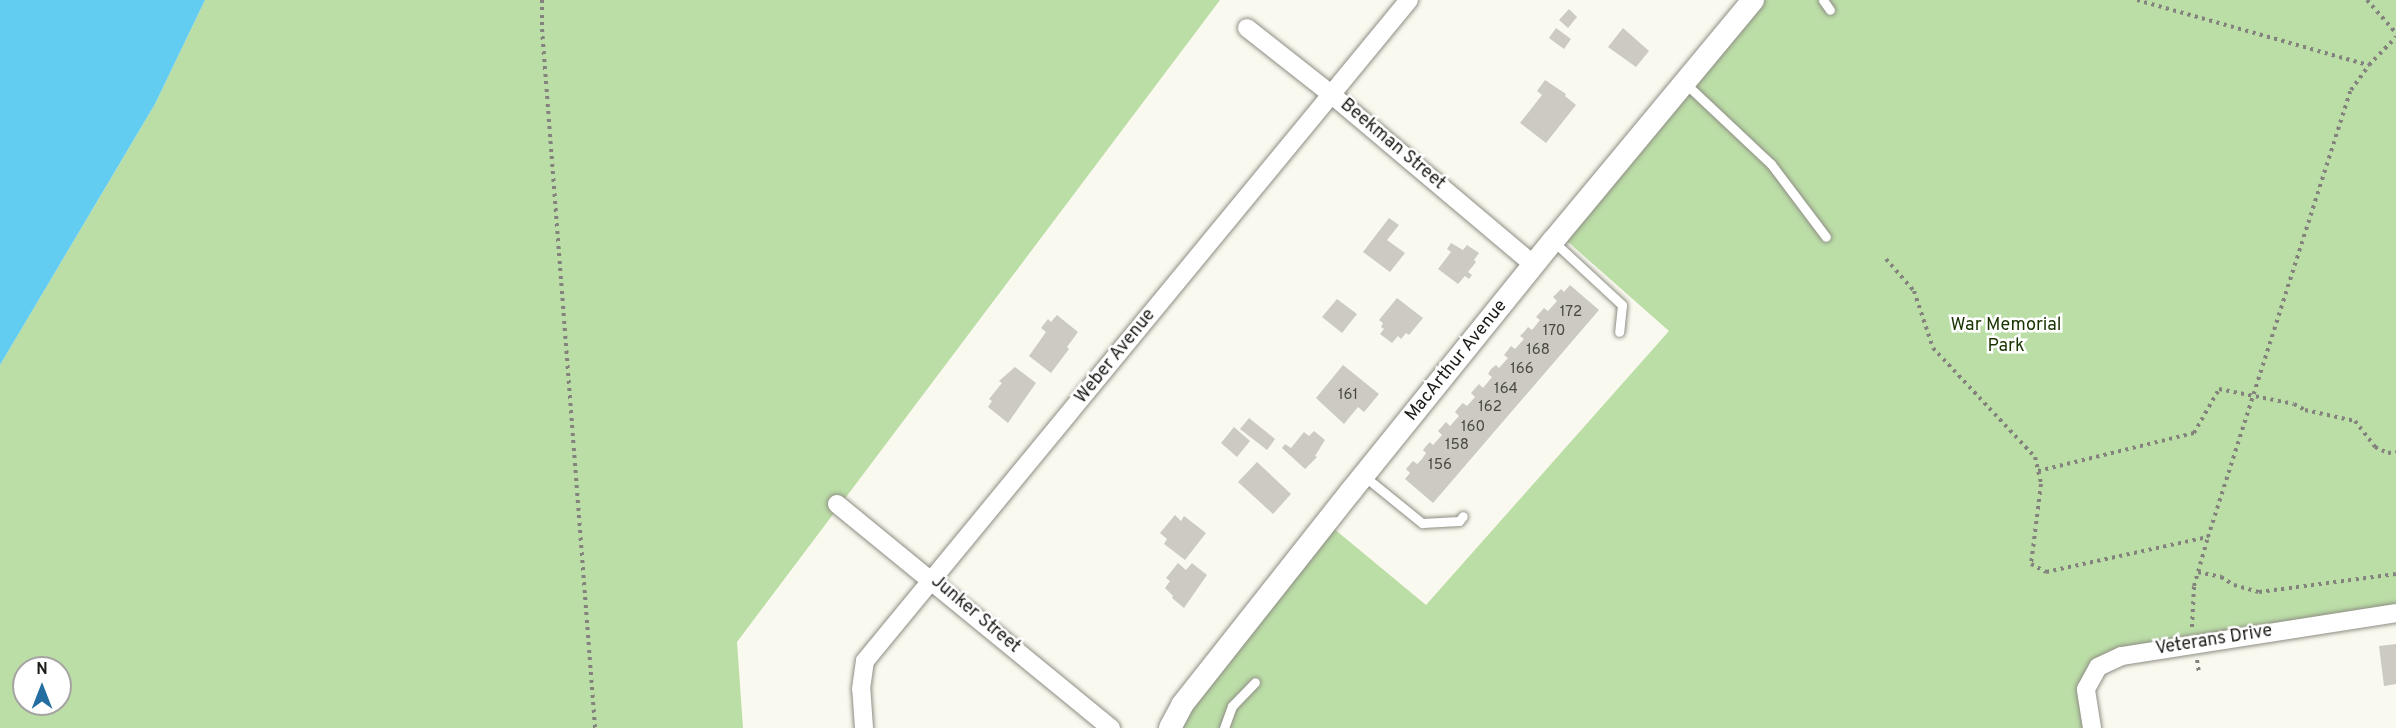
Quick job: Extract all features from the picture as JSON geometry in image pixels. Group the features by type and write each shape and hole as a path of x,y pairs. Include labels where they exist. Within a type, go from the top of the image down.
{"street":[{"name":"Weber Avenue","path":"864,728 861,689 865,661 1409,0"},
{"name":"MacArthur Avenue","path":"1170,728 1182,705 1364,476 1553,241 1753,0"},
{"name":"Beekman Street","path":"1247,28 1332,95 1534,265"},
{"name":"Junker Street","path":"837,504 933,580 1111,728"},
{"name":"Veterans Drive","path":"2092,728 2086,689 2098,667 2122,656 2396,613"}],"lane":[{"path":"1823,0 1830,10"},
{"path":"1685,83 1771,164 1826,237"},
{"path":"1553,241 1622,305 1619,332"},
{"path":"1364,476 1422,523 1459,521 1463,516"},
{"path":"1224,728 1232,706 1255,682"}],"path":[{"path":"543,0 542,29 595,728"},
{"path":"2137,0 2369,65"},
{"path":"2367,0 2396,33"},
{"path":"2192,631 2194,586 2208,537 2351,90 2369,65 2396,38"},
{"path":"1886,259 1914,291 1933,348 2035,457 2041,484 2031,564 2046,572 2208,537"},
{"path":"2038,471 2194,434 2219,389 2355,421 2375,447 2388,453 2396,452"},
{"path":"2198,572 2222,577 2234,585 2259,592 2396,574"},
{"path":"2197,660 2199,672"}],"green space":[{"path":"205,0 1220,0 737,642 743,728 0,728 0,365 155,104"},
{"name":"War Memorial Park","path":"1753,0 2396,0 2396,613 2096,669 2092,728 1171,728 1327,523 1426,605 1669,331 1559,234"}],"water":[{"path":"0,0 205,0 155,104 0,365"}],"building":[{"path":"1569,9 1577,17 1568,28 1559,20"},
{"path":"1556,28 1571,39 1564,49 1549,38"},
{"path":"1623,28 1649,51 1636,67 1608,47"},
{"path":"1545,80 1566,94 1565,96 1576,105 1546,143 1520,123 1542,95 1537,91"},
{"path":"1389,218 1399,225 1387,240 1405,253 1390,272 1363,252"},
{"path":"1451,243 1463,250 1467,245 1479,253 1474,260 1476,262 1468,272 1472,275 1469,279 1465,276 1458,284 1438,269 1451,252 1447,249"},
{"path":"1570,285 1599,310 1433,503 1405,479 1410,473 1406,469 1413,461 1417,464 1422,459 1426,453 1423,450 1426,446 1430,442 1433,445 1442,435 1438,431 1446,422 1450,426 1459,416 1455,412 1459,407 1463,403 1467,406 1475,397 1471,393 1479,384 1483,388 1492,377 1488,374 1491,369 1496,365 1499,368 1508,358 1504,355 1511,346 1515,349 1524,339 1520,336 1528,327 1532,330 1540,320 1536,317 1544,308 1548,311 1557,301 1553,297 1561,289 1564,292"},
{"path":"1397,298 1423,318 1409,335 1406,333 1401,339 1398,336 1392,343 1380,334 1384,329 1381,327 1383,323 1379,320"},
{"path":"1337,299 1357,314 1342,333 1322,317"},
{"path":"1057,315 1078,332 1067,347 1069,349 1051,373 1029,356 1046,332 1041,328 1048,319 1051,322"},
{"path":"1343,365 1379,394 1364,412 1358,407 1344,424 1316,398"},
{"path":"1015,367 1036,383 1008,423 988,407 992,401 989,399 1002,383 999,381"},
{"path":"1249,418 1275,439 1267,450 1240,429"},
{"path":"1234,427 1250,441 1237,457 1221,443"},
{"path":"1314,431 1325,440 1315,456 1317,457 1305,469 1282,448 1285,444 1291,448 1304,432 1309,436"},
{"path":"1257,462 1291,494 1273,514 1238,482"},
{"path":"1175,515 1181,521 1184,516 1206,533 1185,560 1164,544 1167,539 1160,533"},
{"path":"1178,563 1186,570 1192,563 1207,575 1184,608 1172,598 1173,596 1165,588 1170,581 1166,578"},
{"path":"2396,644 2396,684 2384,686 2379,646"}]}
